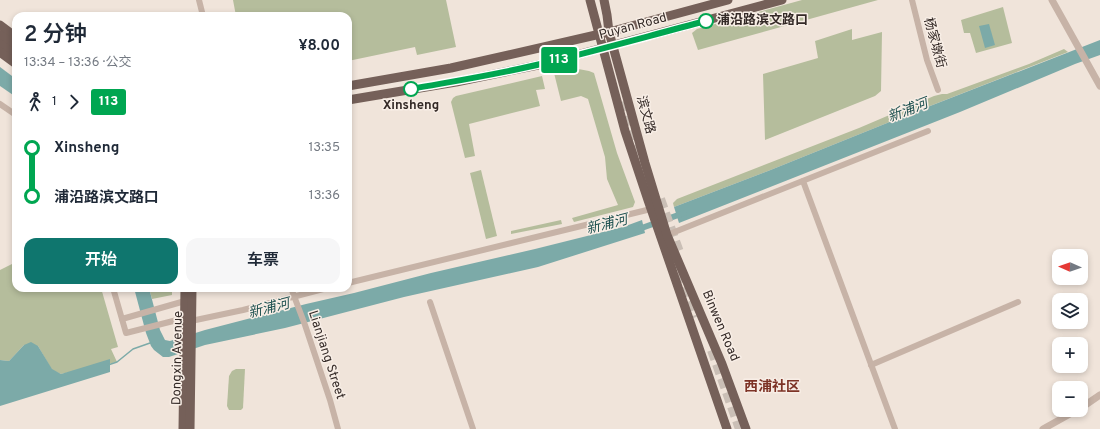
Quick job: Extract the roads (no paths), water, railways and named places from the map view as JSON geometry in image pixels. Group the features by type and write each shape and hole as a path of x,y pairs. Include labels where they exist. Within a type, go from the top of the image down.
{"main road":[{"path":"590,0 622,124 652,204"},
{"name":"滨文路","path":"604,0 612,46 645,163 652,204 664,236 726,429"},
{"name":"Puyan Road","path":"352,85 451,68 609,32 728,0"},
{"name":"Puyan Road","path":"352,99 456,82 544,64 782,0"},
{"path":"0,25 12,34"},
{"path":"0,35 12,43"},
{"path":"0,44 12,53"},
{"path":"0,52 12,61"},
{"name":"Binwen Road","path":"664,236 722,364 746,429"},
{"name":"Dongxin Avenue","path":"185,292 188,320"},
{"name":"Dongxin Avenue","path":"183,429 188,320 192,292"},
{"name":"Dongxin Avenue","path":"187,354 190,429"}],"street":[{"path":"199,0 201,12"},
{"name":"杨家墩街","path":"912,0 927,60 938,90"},
{"path":"1052,0 1100,86"},
{"path":"0,104 12,112"},
{"path":"664,236 928,131"},
{"path":"803,181 895,429"},
{"path":"352,282 652,204"},
{"path":"114,292 126,333 160,325 243,310 314,292"},
{"name":"Lianjiang Street","path":"293,292 305,325 338,429"},
{"path":"122,319 185,301"},
{"path":"430,302 473,429"},
{"path":"871,365 1018,302"},
{"path":"1088,403 1100,395"},
{"path":"1043,429 1064,417"}],"water":[{"path":"989,24 995,45 985,48 979,26"},
{"path":"1100,40 1100,55 679,223 674,207"},
{"path":"0,67 12,76 12,94 0,86"},
{"path":"642,220 645,233 538,267 404,297 285,328 205,345 169,357 163,357 151,346 135,292 150,292 160,330 165,340 170,341 205,330 306,304 623,227"},
{"path":"31,342 38,346 52,369 61,374 110,359 110,372 0,406 0,360 9,361 24,345"}],"waterway":[{"name":"新浦河","path":"636,230 684,213"},
{"path":"108,365 117,362 133,349 150,343"}],"tunnel":[{"path":"621,102 639,155"},
{"path":"660,199 680,255"},
{"path":"674,259 693,318"},
{"path":"712,350 740,429"}],"place":[{"name":"浦沿路滨文路口","path":"706,21"},
{"name":"Xinsheng","path":"411,89"}],"district":[{"name":"西浦社区","path":"772,387"}]}
